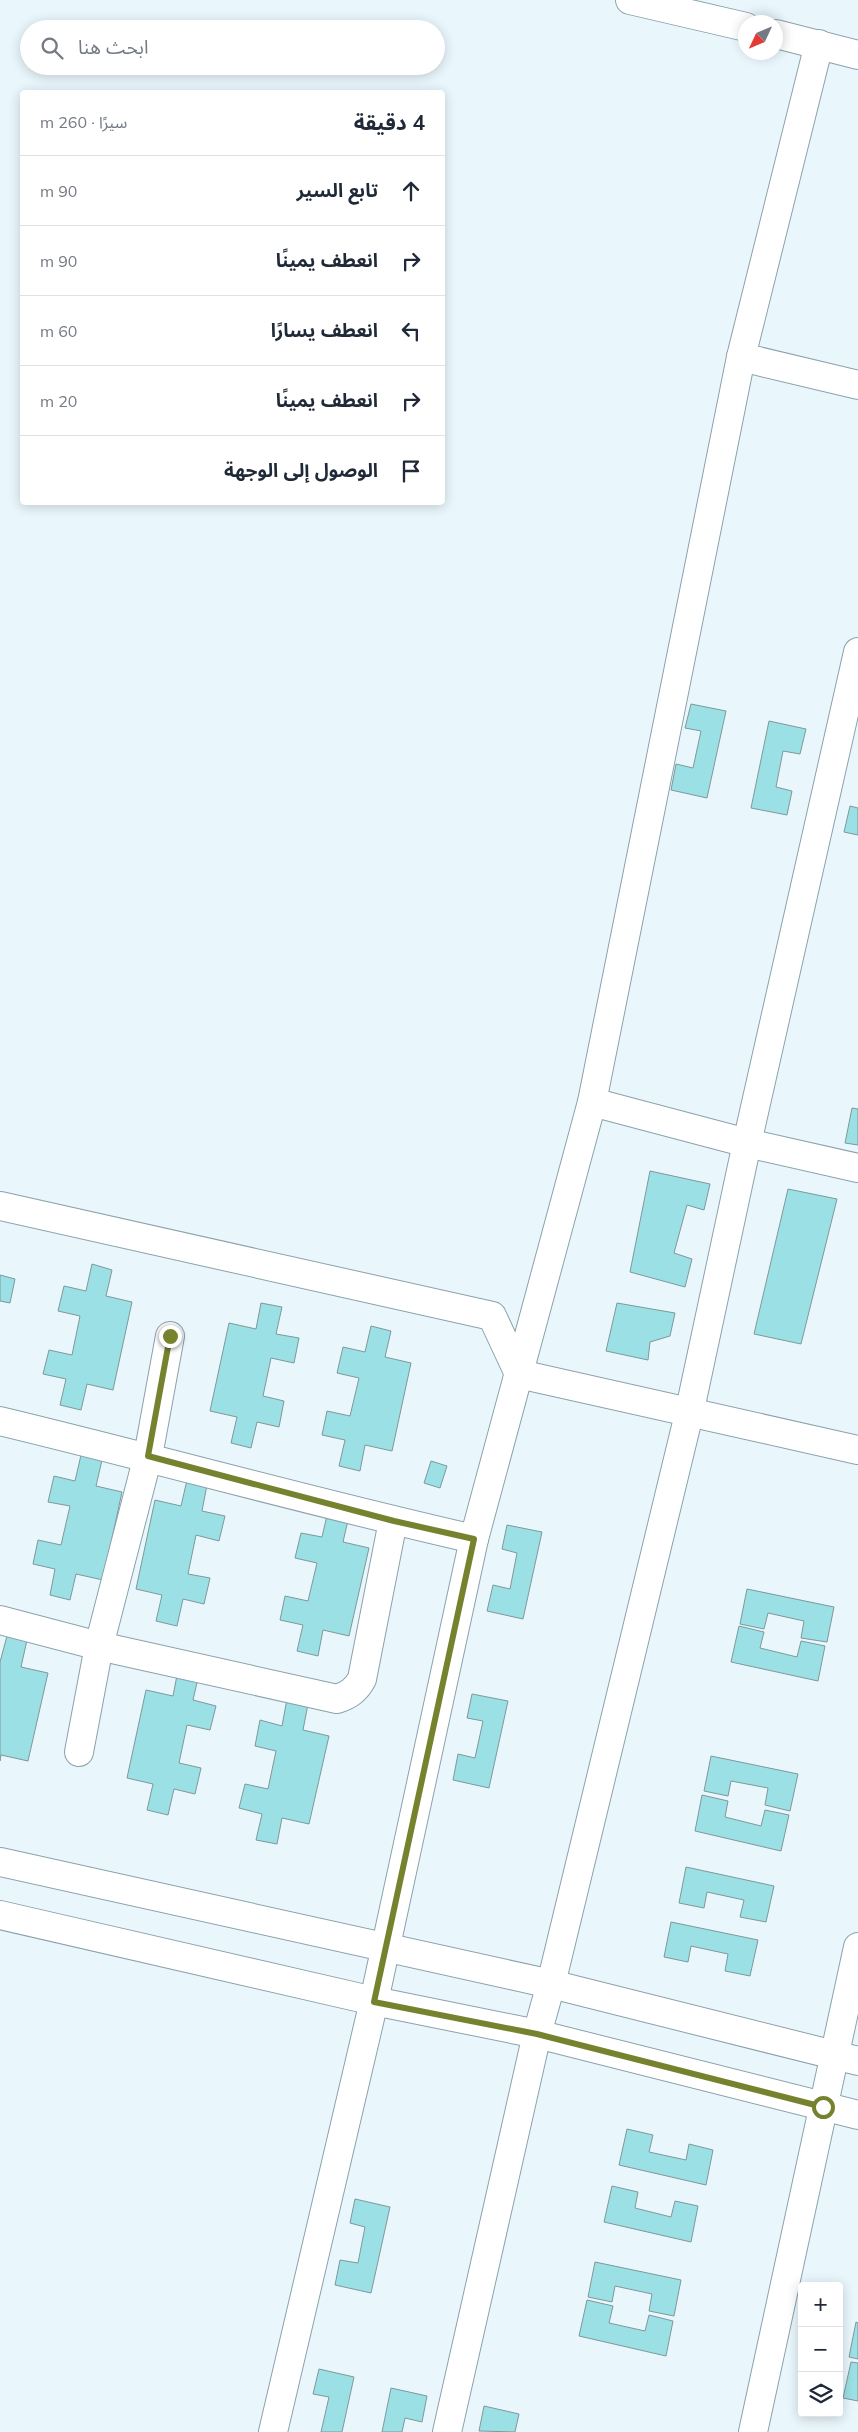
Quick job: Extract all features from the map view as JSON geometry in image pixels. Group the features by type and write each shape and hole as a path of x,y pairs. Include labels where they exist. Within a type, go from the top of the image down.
{"street":[{"path":"630,0 738,25"},
{"path":"783,36 858,55"},
{"path":"273,2432 374,2002 474,1539 592,1102 741,357 819,44"},
{"path":"741,357 858,385"},
{"path":"448,2432 537,2034 551,1984 688,1414 746,1143 858,652"},
{"path":"592,1102 746,1143 858,1168"},
{"path":"0,1206 492,1316 519,1374"},
{"path":"79,1752 100,1646 148,1456 170,1336"},
{"path":"519,1374 688,1414 858,1450"},
{"path":"0,1421 148,1456 394,1521 474,1539"},
{"path":"0,1620 100,1646 337,1699 348,1695 356,1688 362,1678 394,1521"},
{"path":"0,1862 551,1984 847,2058"},
{"path":"0,1915 374,2002 537,2034 858,2115"},
{"path":"753,2432 823,2107 847,2058 858,1948"}],"building":[{"path":"691,704 726,711 707,798 671,790 676,764 693,768 701,731 685,728"},
{"path":"769,721 806,729 800,754 783,751 776,787 792,791 787,815 751,808"},
{"path":"850,806 858,808 858,835 844,832"},
{"path":"852,1108 858,1109 858,1145 845,1143"},
{"path":"650,1171 710,1184 704,1210 687,1205 674,1253 692,1259 685,1287 630,1272"},
{"path":"788,1189 837,1199 801,1344 754,1334"},
{"path":"92,1264 112,1270 106,1296 132,1302 113,1390 87,1384 81,1410 60,1405 66,1379 43,1374 49,1350 72,1355 80,1316 58,1311 64,1286 86,1291"},
{"path":"0,1275 15,1279 10,1303 0,1301"},
{"path":"261,1303 282,1307 276,1334 299,1338 294,1363 271,1358 263,1396 284,1401 279,1427 257,1422 251,1448 231,1443 237,1417 210,1411 229,1323 256,1329"},
{"path":"617,1303 675,1313 670,1336 650,1342 648,1360 606,1351"},
{"path":"371,1326 391,1331 385,1357 411,1363 392,1451 365,1445 360,1471 339,1466 345,1440 322,1435 327,1411 350,1416 359,1378 337,1373 343,1347 365,1352"},
{"path":"81,1455 102,1460 96,1486 122,1492 103,1580 76,1574 70,1600 50,1595 55,1569 33,1564 38,1540 61,1545 70,1506 48,1502 54,1476 75,1481"},
{"path":"431,1461 447,1466 440,1488 424,1483"},
{"path":"187,1480 207,1485 202,1511 225,1516 219,1541 196,1535 188,1574 210,1578 204,1604 183,1599 177,1626 156,1621 162,1595 136,1589 155,1500 181,1506"},
{"path":"328,1511 349,1516 343,1542 369,1548 349,1636 323,1630 318,1656 297,1651 303,1625 280,1620 285,1596 308,1601 317,1563 295,1558 301,1533 322,1537"},
{"path":"507,1525 542,1532 523,1619 487,1611 493,1585 510,1589 517,1553 502,1549"},
{"path":"747,1589 834,1607 827,1642 801,1638 804,1621 768,1613 764,1629 740,1624"},
{"path":"739,1626 764,1632 760,1648 797,1657 801,1641 825,1646 818,1681 731,1662"},
{"path":"7,1636 27,1640 21,1667 48,1673 28,1761 1,1755 0,1761 0,1662"},
{"path":"178,1670 199,1674 193,1700 216,1706 210,1730 187,1725 179,1763 201,1768 195,1794 174,1789 168,1815 147,1810 153,1784 127,1778 146,1690 173,1696"},
{"path":"472,1694 508,1701 489,1788 453,1780 458,1754 475,1758 483,1721 467,1718"},
{"path":"287,1699 308,1704 303,1730 329,1736 309,1824 282,1818 277,1844 256,1840 262,1814 239,1808 245,1784 268,1789 276,1751 255,1746 260,1720 282,1726"},
{"path":"711,1756 798,1774 790,1811 765,1805 768,1788 731,1781 728,1796 704,1791"},
{"path":"702,1795 728,1801 725,1817 761,1826 765,1810 789,1815 781,1851 695,1831"},
{"path":"686,1867 774,1886 766,1922 740,1917 744,1900 707,1892 704,1908 679,1903"},
{"path":"671,1922 758,1940 750,1976 725,1971 728,1954 691,1946 688,1962 664,1957"},
{"path":"627,2129 653,2135 649,2152 686,2160 689,2144 713,2150 706,2185 619,2165"},
{"path":"612,2186 638,2192 635,2208 671,2217 675,2201 698,2206 691,2242 604,2222"},
{"path":"355,2199 390,2207 371,2293 335,2285 340,2260 358,2263 365,2227 350,2223"},
{"path":"595,2262 681,2280 674,2316 649,2311 652,2294 615,2286 612,2302 588,2297"},
{"path":"587,2300 613,2306 609,2323 645,2331 649,2315 673,2321 666,2356 579,2336"},
{"path":"856,2322 858,2323 858,2359 849,2357"},
{"path":"851,2362 858,2363 858,2401 843,2398"},
{"path":"319,2369 354,2377 342,2432 321,2432 329,2397 313,2394"},
{"path":"391,2388 427,2396 422,2422 405,2418 402,2432 382,2432"},
{"path":"484,2406 519,2414 515,2432 479,2431"}],"route":[{"path":"170,1336 148,1456 394,1521 474,1539 374,2002 537,2034 823,2107"}]}
